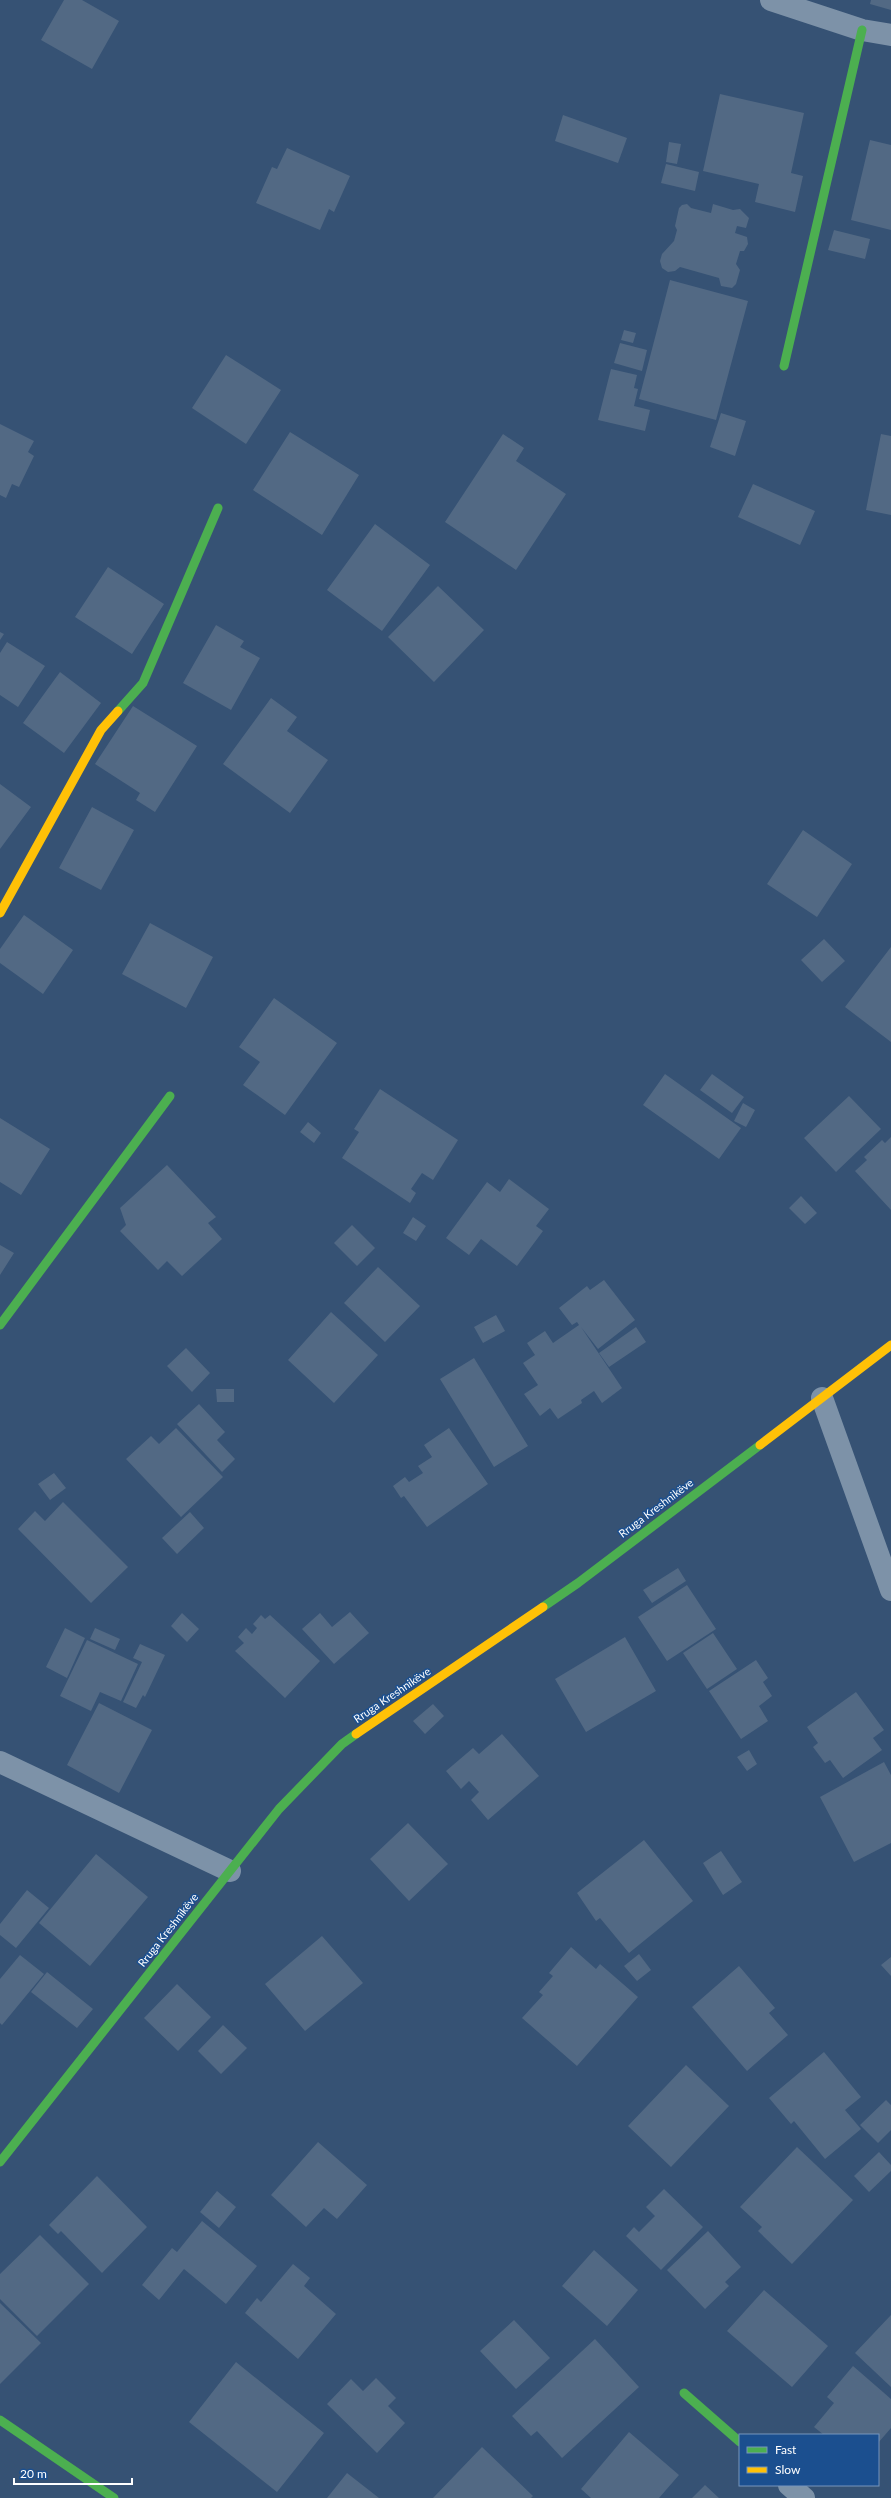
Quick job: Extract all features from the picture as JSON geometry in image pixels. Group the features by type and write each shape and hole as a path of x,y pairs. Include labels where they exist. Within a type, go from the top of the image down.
{"street":[{"path":"771,0 862,30 891,35"},
{"path":"784,366 862,30"},
{"path":"0,912 101,730 143,683 218,508"},
{"path":"0,1325 170,1096"},
{"name":"Rruga Kreshnikëve","path":"0,2162 279,1809 342,1744 578,1583 891,1345"},
{"path":"822,1398 891,1590"},
{"path":"0,1762 230,1871"},
{"path":"684,2393 739,2441"},
{"path":"0,2420 114,2498"},
{"path":"790,2486 804,2498"}],"building":[{"path":"64,0 82,0 119,21 92,69 41,40"},
{"path":"871,0 891,0 891,10 870,4"},
{"path":"720,94 804,113 791,173 803,176 795,212 755,202 759,184 703,171"},
{"path":"563,115 627,138 618,163 555,141"},
{"path":"870,140 891,145 891,230 851,220"},
{"path":"669,142 681,144 677,164 666,162"},
{"path":"287,148 350,176 334,212 329,209 320,230 256,203 272,167 277,169"},
{"path":"666,164 699,172 695,191 661,183"},
{"path":"687,204 691,208 711,213 713,204 733,210 740,209 749,218 746,228 737,226 735,233 747,237 748,244 744,251 740,251 736,264 740,270 736,284 732,288 721,286 719,278 680,267 675,271 668,272 662,268 660,261 662,254 674,241 677,230 675,226 679,208 682,205"},
{"path":"834,230 870,239 865,259 828,250"},
{"path":"670,280 748,301 716,420 639,399"},
{"path":"624,330 636,333 633,343 621,340"},
{"path":"620,343 647,350 642,371 614,363"},
{"path":"226,355 281,390 246,444 192,408"},
{"path":"611,369 637,375 634,388 638,389 634,406 650,410 645,431 598,420"},
{"path":"721,413 746,421 735,456 710,447"},
{"path":"0,424 34,441 28,452 34,456 19,487 12,484 6,498 0,495"},
{"path":"290,432 359,475 322,535 253,490"},
{"path":"503,434 524,448 516,461 566,494 516,570 445,522"},
{"path":"881,434 891,436 891,515 866,510"},
{"path":"753,484 815,511 800,545 738,517"},
{"path":"375,524 430,565 382,631 327,590"},
{"path":"108,567 164,604 132,654 75,617"},
{"path":"438,586 484,630 434,682 388,637"},
{"path":"216,625 244,641 240,647 260,658 231,710 183,683"},
{"path":"0,632 4,634 0,640"},
{"path":"7,642 45,666 18,707 0,695 0,653"},
{"path":"60,672 101,703 64,753 23,723"},
{"path":"271,698 297,717 287,731 328,760 290,813 223,764"},
{"path":"133,706 197,746 155,812 136,800 140,793 95,764"},
{"path":"0,784 31,807 0,849"},
{"path":"92,807 134,830 101,890 59,868"},
{"path":"803,830 852,864 817,917 767,884"},
{"path":"24,915 73,950 43,994 0,963 0,949"},
{"path":"150,923 213,957 186,1008 122,974"},
{"path":"824,939 845,961 822,982 801,960"},
{"path":"891,947 891,1042 845,1007"},
{"path":"274,998 337,1043 285,1115 243,1085 260,1062 239,1047"},
{"path":"665,1074 741,1128 719,1159 643,1105"},
{"path":"712,1074 744,1097 732,1113 700,1090"},
{"path":"380,1089 458,1140 433,1180 422,1173 411,1189 416,1193 410,1203 342,1158 359,1132 354,1129"},
{"path":"849,1096 881,1129 836,1172 804,1138"},
{"path":"743,1103 755,1110 746,1127 734,1121"},
{"path":"0,1118 50,1149 21,1195 0,1182"},
{"path":"308,1122 321,1133 314,1143 300,1132"},
{"path":"891,1137 891,1210 855,1171 867,1160 864,1157 882,1140 885,1143"},
{"path":"167,1165 216,1217 208,1223 222,1239 182,1276 167,1261 158,1270 120,1231 126,1225 120,1208"},
{"path":"509,1179 549,1209 536,1226 543,1231 517,1266 481,1239 469,1255 446,1238 487,1182 500,1192"},
{"path":"801,1196 817,1213 805,1224 789,1208"},
{"path":"413,1217 426,1226 416,1241 403,1233"},
{"path":"352,1225 375,1248 357,1266 334,1243"},
{"path":"0,1245 14,1253 0,1275"},
{"path":"378,1267 420,1306 385,1342 344,1303"},
{"path":"604,1280 635,1320 598,1349 581,1327 622,1388 602,1403 594,1391 581,1400 582,1403 558,1419 550,1408 540,1416 524,1394 538,1385 523,1363 535,1355 527,1343 545,1331 553,1343 579,1325 577,1322 572,1325 559,1308 587,1286 590,1290"},
{"path":"331,1312 378,1355 334,1403 288,1360"},
{"path":"496,1315 505,1331 483,1343 474,1327"},
{"path":"636,1327 646,1342 609,1367 599,1353"},
{"path":"186,1348 210,1373 192,1392 167,1366"},
{"path":"474,1358 528,1446 494,1467 440,1379"},
{"path":"216,1389 234,1389 234,1402 217,1402"},
{"path":"199,1404 225,1432 217,1440 235,1459 222,1472 177,1424"},
{"path":"176,1428 223,1477 181,1517 126,1459 151,1436 159,1444"},
{"path":"449,1428 488,1484 427,1527 404,1496 401,1498 393,1486 405,1477 409,1482 423,1473 418,1466 432,1457 424,1445"},
{"path":"54,1473 66,1488 50,1500 38,1484"},
{"path":"63,1502 128,1567 91,1603 18,1529 35,1511 45,1521"},
{"path":"190,1512 204,1528 177,1554 162,1538"},
{"path":"678,1568 686,1581 652,1603 643,1590"},
{"path":"687,1585 716,1629 667,1661 638,1617"},
{"path":"350,1612 369,1633 334,1664 302,1629 320,1613 332,1627"},
{"path":"182,1613 199,1629 187,1642 171,1626"},
{"path":"261,1615 265,1619 270,1615 320,1661 285,1698 235,1651 244,1643 238,1637 246,1628 252,1634 257,1628 253,1624"},
{"path":"65,1628 85,1638 67,1678 46,1667"},
{"path":"95,1628 120,1639 115,1650 90,1639"},
{"path":"713,1633 737,1669 707,1689 683,1653"},
{"path":"625,1637 656,1691 586,1732 555,1679"},
{"path":"87,1640 138,1664 121,1701 100,1692 91,1711 60,1696"},
{"path":"140,1644 165,1655 145,1697 143,1695 136,1708 123,1702 142,1662 133,1658"},
{"path":"756,1660 768,1678 763,1682 772,1696 759,1706 768,1721 741,1739 709,1691"},
{"path":"856,1692 884,1730 873,1738 882,1750 843,1778 830,1760 825,1763 813,1747 818,1743 807,1727"},
{"path":"99,1703 152,1730 119,1793 67,1765"},
{"path":"433,1704 444,1716 425,1734 413,1721"},
{"path":"502,1734 539,1776 488,1820 471,1800 479,1792 469,1781 461,1789 446,1771 473,1748 479,1754"},
{"path":"749,1750 757,1764 747,1771 737,1757"},
{"path":"884,1762 891,1775 891,1843 854,1862 820,1797"},
{"path":"408,1823 448,1864 409,1901 370,1859"},
{"path":"644,1840 693,1901 629,1953 600,1918 596,1921 577,1893"},
{"path":"721,1851 742,1882 723,1895 703,1863"},
{"path":"96,1854 148,1897 90,1966 39,1923"},
{"path":"27,1890 49,1908 16,1948 0,1935 0,1924"},
{"path":"322,1936 363,1983 305,2031 265,1984"},
{"path":"571,1947 596,1969 600,1964 638,1997 577,2066 522,2018 543,1995 539,1992 553,1976 549,1973"},
{"path":"639,1954 651,1970 637,1981 624,1966"},
{"path":"20,1955 44,1974 2,2025 0,2023 0,1979"},
{"path":"891,1957 891,1976 881,1965"},
{"path":"739,1966 775,2008 769,2013 788,2035 747,2071 692,2007"},
{"path":"47,1972 93,2009 77,2028 31,1992"},
{"path":"177,1984 211,2017 178,2051 144,2018"},
{"path":"223,2025 247,2048 221,2074 198,2051"},
{"path":"824,2052 861,2097 845,2110 861,2129 825,2159 794,2121 791,2124 769,2098"},
{"path":"686,2065 729,2106 671,2167 628,2126"},
{"path":"886,2100 891,2105 891,2130 878,2143 860,2125"},
{"path":"318,2142 367,2185 337,2219 324,2208 306,2227 271,2195"},
{"path":"797,2147 853,2200 792,2264 758,2231 762,2227 740,2207"},
{"path":"879,2152 891,2165 891,2171 869,2192 854,2176"},
{"path":"97,2176 147,2227 102,2273 61,2231 58,2234 49,2225"},
{"path":"664,2189 703,2227 661,2270 626,2236 634,2227 639,2232 655,2216 646,2207"},
{"path":"217,2191 236,2207 219,2228 200,2212"},
{"path":"202,2221 257,2266 226,2304 184,2269 159,2300 142,2285 172,2248 177,2252"},
{"path":"708,2231 741,2267 725,2282 729,2286 705,2309 667,2270"},
{"path":"40,2235 89,2284 37,2336 0,2299 0,2274"},
{"path":"594,2250 638,2290 607,2326 562,2286"},
{"path":"293,2264 310,2278 304,2286 336,2314 298,2359 245,2313 257,2298 261,2302"},
{"path":"764,2290 828,2346 792,2387 727,2331"},
{"path":"0,2303 41,2343 0,2384"},
{"path":"891,2315 891,2387 855,2353"},
{"path":"514,2320 550,2358 516,2389 480,2351"},
{"path":"595,2339 639,2387 562,2458 537,2431 531,2436 512,2416"},
{"path":"236,2362 324,2433 277,2492 189,2422"},
{"path":"853,2366 891,2399 891,2428 879,2442 879,2434 823,2434 814,2427 834,2403 827,2397"},
{"path":"376,2378 396,2398 388,2406 405,2423 377,2453 327,2404 351,2379 363,2391"},
{"path":"629,2432 679,2475 659,2498 591,2498 581,2489"},
{"path":"482,2447 533,2496 531,2498 433,2498"},
{"path":"347,2473 379,2498 327,2498"},
{"path":"705,2485 719,2498 692,2498"}],"traffic: fast":[{"path":"784,366 862,30"},
{"path":"118,711 143,683 218,508"},
{"path":"0,1325 170,1096"},
{"path":"543,1607 578,1583 760,1445"},
{"path":"0,2162 279,1809 342,1744 356,1734"},
{"path":"684,2393 739,2441"},
{"path":"0,2420 114,2498"}],"traffic: slow":[{"path":"0,913 101,730 118,711"},
{"path":"760,1445 891,1345"},
{"path":"356,1734 543,1607"}]}
